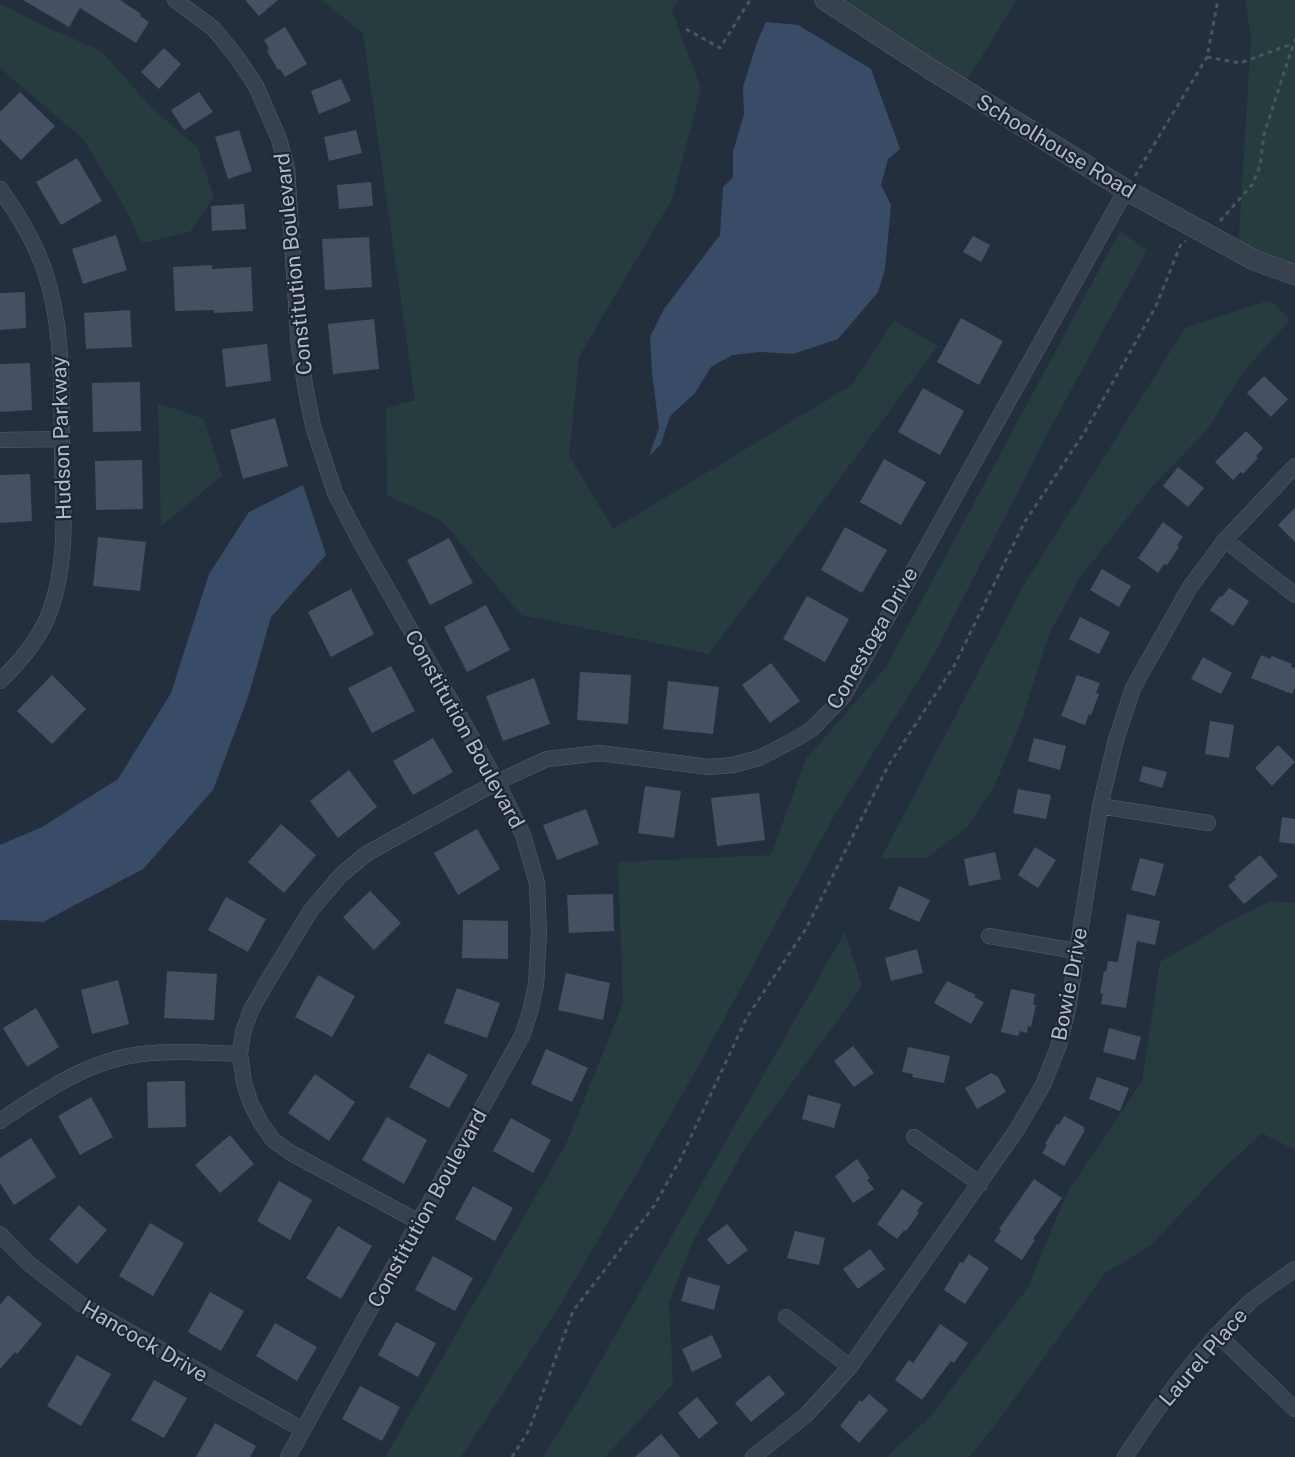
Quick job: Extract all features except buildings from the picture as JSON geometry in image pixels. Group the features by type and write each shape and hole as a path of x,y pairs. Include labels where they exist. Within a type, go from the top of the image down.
{"street":[{"name":"Constitution Boulevard","path":"175,0 213,28 236,56 256,86 279,139 287,168 299,348 313,426 325,465 335,492 360,542 497,782 523,835 537,883 539,933 536,985 522,1036 288,1457"},
{"name":"Schoolhouse Road","path":"825,0 932,70 1126,190 1254,260 1295,275"},
{"name":"Hudson Parkway","path":"0,189 32,241 44,270 56,316 62,439 63,548 58,583 49,613 34,642 20,662 0,681"},
{"name":"Conestoga Drive","path":"419,1222 291,1153 273,1140 251,1104 244,1083 240,1054 243,1032 251,1010 311,910 341,875 366,855 497,782 547,759 600,753 709,767 732,765 759,758 779,749 812,729 843,696 1126,190"},
{"path":"0,440 62,439"},
{"name":"Bowie Drive","path":"753,1457 806,1415 850,1367 1018,1128 1047,1075 1059,1045 1068,1009 1100,806 1116,740 1133,688 1190,587 1225,540 1295,466"},
{"path":"1225,540 1295,595"},
{"path":"1100,806 1208,823"},
{"path":"989,936 1076,951"},
{"path":"0,1121 79,1072 110,1061 141,1054 187,1052 240,1054"},
{"path":"914,1137 980,1184"},
{"name":"Hancock Drive","path":"0,1234 27,1262 82,1305 303,1430"},
{"name":"Laurel Place","path":"1125,1457 1162,1402 1217,1334 1252,1301 1295,1269"},
{"path":"786,1317 850,1367"},
{"path":"1217,1334 1295,1409"}],"path":[{"path":"686,29 720,48 750,0"},
{"path":"1126,190 1207,57 1218,0"},
{"path":"512,1457 529,1430 573,1311 654,1206 680,1160 747,1017 807,927 888,766 954,666 1024,523 1084,433 1150,316 1181,244 1220,220 1252,185 1260,166 1264,134 1295,39"},
{"path":"1207,57 1240,63 1292,44"}],"green space":[{"path":"321,0 679,0 672,10 701,89 672,199 579,357 569,456 613,529 852,385 894,320 938,346 709,654 521,615 442,521 387,495 386,408 415,400 363,33"},
{"path":"821,0 1017,0 963,86"},
{"path":"1245,0 1295,0 1295,268 1238,251 1251,38"},
{"path":"0,3 29,19 101,51 152,108 197,147 214,197 190,232 142,243 123,204 83,139 0,68"},
{"path":"1120,231 1147,250 1050,429 935,653 833,818 698,1067 558,1309 461,1457 385,1457 567,1142 623,1003 618,862 771,855 806,759 886,667"},
{"path":"1270,300 1290,320 1244,371 1207,430 1150,489 1078,580 1048,637 1022,719 994,787 967,827 926,858 881,858 1025,583 1185,328"},
{"path":"158,403 204,419 222,476 161,526"},
{"path":"1271,901 1295,903 1295,1148 1262,1133 1221,1171 1151,1245 1105,1273 997,1423 969,1457 886,1457 928,1419 1027,1289 1067,1193 1142,1081 1160,962 1227,923"},
{"path":"845,932 862,986 745,1148 692,1243 669,1302 673,1384 605,1457 543,1457 579,1399"}],"water":[{"path":"766,22 798,25 871,69 900,149 888,159 881,185 891,205 885,269 878,292 838,339 793,354 760,352 732,355 711,367 695,393 670,416 661,444 649,456 659,428 650,337 664,309 720,235 723,187 733,177 733,152 744,114 743,87"},
{"path":"303,485 326,555 271,617 248,697 213,790 143,869 43,922 0,920 0,845 42,827 118,779 171,693 209,574 249,512"}]}
